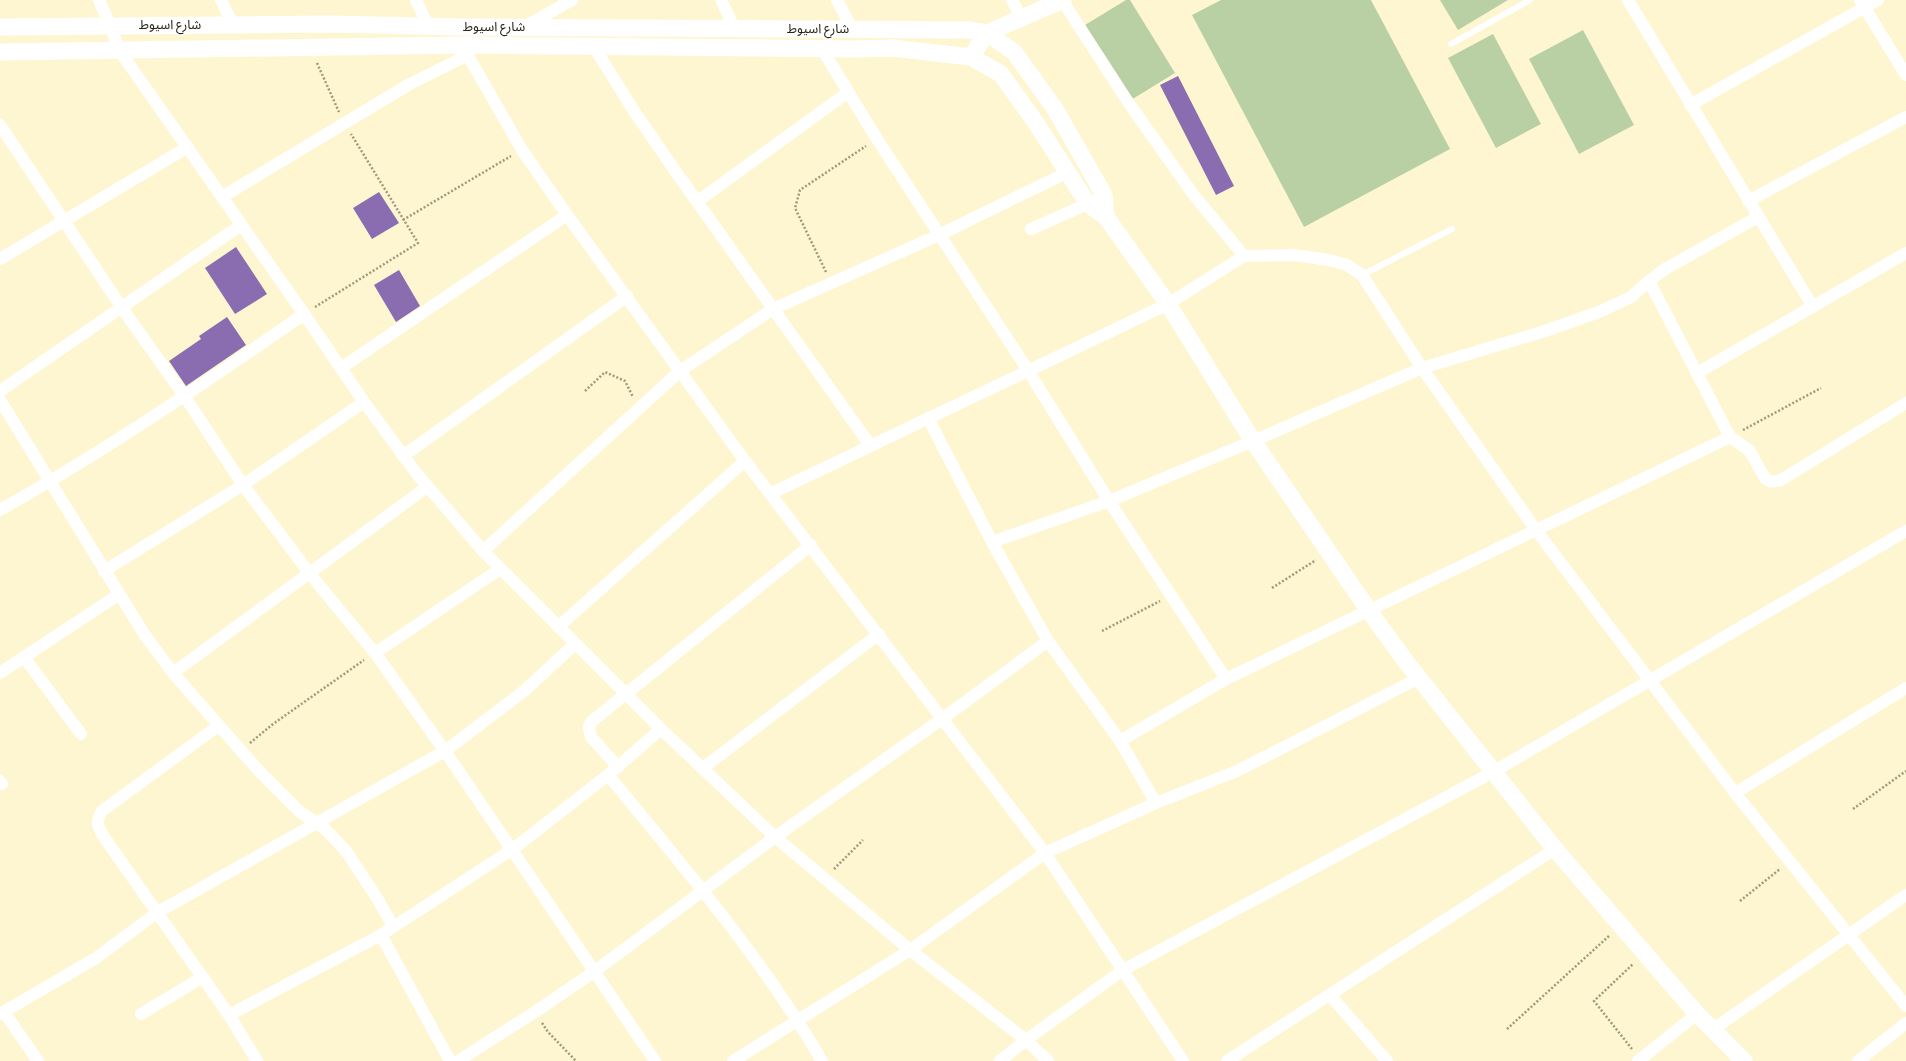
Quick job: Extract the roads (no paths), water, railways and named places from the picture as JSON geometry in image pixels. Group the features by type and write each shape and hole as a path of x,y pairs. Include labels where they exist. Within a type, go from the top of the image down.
{"street":[{"path":"99,0 119,50 188,147 364,402 427,487 483,551 661,729 775,836 910,950 1026,1040 1048,1061"},
{"path":"221,0 234,25"},
{"path":"416,0 428,26"},
{"path":"524,27 572,0"},
{"path":"721,0 735,29"},
{"path":"837,0 852,29"},
{"path":"1001,74 1014,52 1017,21 1012,0"},
{"path":"1244,256 1193,194 1128,102 1063,0 987,33 971,57 1001,74 1036,123 1088,204 1106,218 1168,304 1253,441 1369,611 1419,678 1555,849 1697,1014 1744,1061"},
{"path":"1628,0 1813,307"},
{"path":"1690,105 1862,4 1878,0"},
{"path":"1862,4 1906,75"},
{"name":"شارع اسيوط","path":"0,26 329,24 968,30 987,33"},
{"path":"987,33 1014,52 1055,109 1104,195 1106,218"},
{"name":"شارع اسيوط","path":"0,52 309,47 465,50 594,47 822,49 892,48 971,57"},
{"path":"594,47 634,110 870,445"},
{"path":"822,49 877,139 1029,372 1109,501 1226,679"},
{"path":"222,197 465,50 522,150 567,215 746,461 772,493 1045,853 1183,1061"},
{"path":"698,200 848,93"},
{"path":"1748,201 1906,118"},
{"path":"0,126 122,308 185,397 243,485 310,574 375,653 513,849 655,1061"},
{"path":"0,259 188,147"},
{"path":"483,551 640,410 680,371 773,309 830,282 939,235 1068,172"},
{"path":"1031,229 1088,204 1104,195"},
{"path":"341,368 567,215"},
{"path":"992,542 1109,501 1422,368 1542,332 1599,312 1631,297 1665,269 1758,217"},
{"path":"0,391 241,225"},
{"path":"1697,373 1906,253"},
{"path":"772,493 870,445 1029,372 1168,304 1244,256 1294,255 1329,260 1347,265 1362,275 1422,368 1536,530 1735,794 1906,1006"},
{"path":"1649,281 1730,437 1749,450 1768,481 1774,482 1781,480 1906,403"},
{"path":"403,456 627,296"},
{"path":"0,510 51,482 185,397 304,314"},
{"path":"0,400 118,595 144,634 174,673 240,750 288,801 336,840 346,851 394,926"},
{"path":"104,571 243,485 364,402"},
{"path":"928,418 992,542 1048,641 1120,741 1156,803"},
{"path":"1120,741 1226,679 1730,437"},
{"path":"558,627 746,461"},
{"path":"174,673 427,487"},
{"path":"1000,1061 1026,1040 1123,970 1493,772 1906,531"},
{"path":"618,767 591,737 589,727 591,722 811,545"},
{"path":"375,653 500,568"},
{"path":"0,673 118,595"},
{"path":"704,768 879,634"},
{"path":"458,1061 595,971 704,891 775,836 942,719 1048,641"},
{"path":"38,1061 2,1013 96,958 158,912 445,751 524,691 575,644"},
{"path":"24,658 81,734"},
{"path":"732,1061 799,1021 910,950 1045,853 1156,803 1238,771 1419,678"},
{"path":"1735,794 1906,688"},
{"path":"218,726 121,795 102,811 97,823 106,840 203,977 257,1061"},
{"path":"229,1016 381,935 513,849 618,767 661,729"},
{"path":"608,775 704,891 799,1021 822,1061"},
{"path":"1227,1061 1555,849"},
{"path":"1712,1030 1906,895"},
{"path":"381,935 450,1061"},
{"path":"141,1014 203,977"},
{"path":"1330,995 1387,1061"},
{"path":"1639,1060 1697,1014"},
{"path":"1858,1061 1906,1024"}],"lane":[{"path":"1451,44 1530,0"},
{"path":"1362,275 1452,229"}]}
